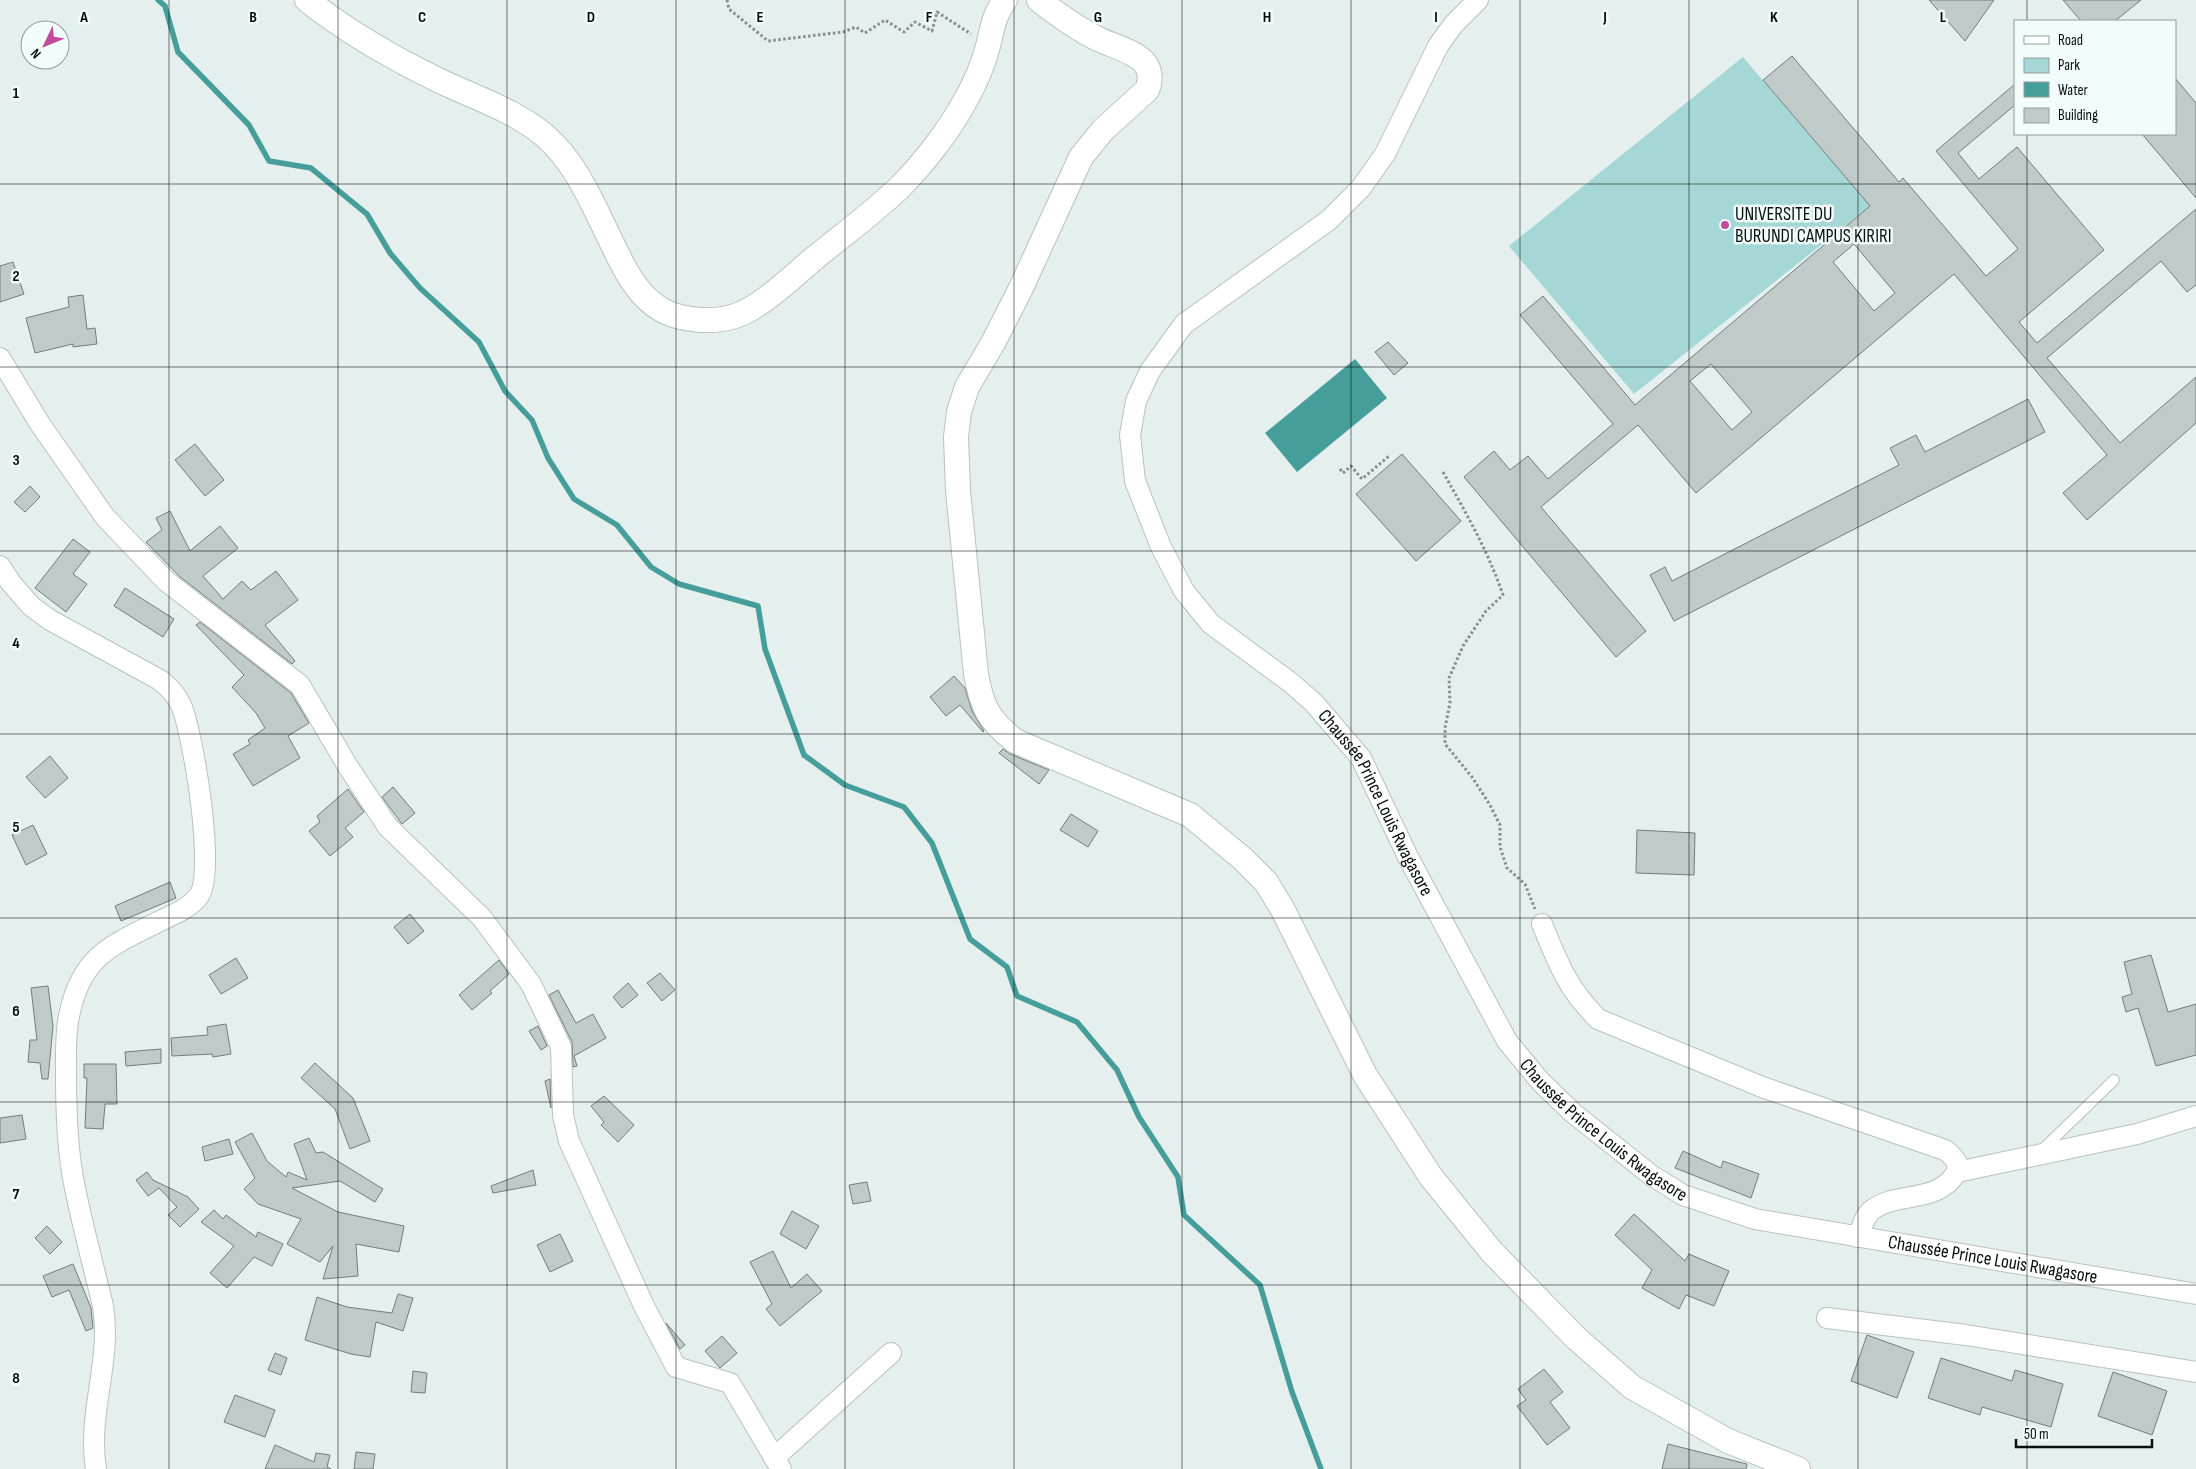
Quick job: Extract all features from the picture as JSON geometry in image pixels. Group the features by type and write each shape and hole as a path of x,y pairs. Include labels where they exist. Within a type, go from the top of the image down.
{"street":[{"path":"307,0 329,18 384,50 436,79 522,119 545,136 568,161 584,187 621,262 641,293 662,310 686,318 709,320 736,316 768,297 899,188 944,135 966,100 988,45 992,23 1005,0"},
{"path":"1040,0 1068,23 1126,50 1144,62 1150,75 1150,83 1147,90 1103,130 1082,157 1021,288 993,343 967,386 959,412 956,437 959,501 976,674 980,698 987,714 999,728 1015,741 1190,815 1243,859 1266,882 1283,910 1365,1075 1430,1177 1492,1252 1576,1338 1632,1386 1728,1442 1798,1469"},
{"name":"Chaussée Prince Louis Rwagasore","path":"1478,0 1452,25 1438,46 1385,154 1361,188 1329,220 1184,324 1150,371 1136,400 1130,435 1135,481 1161,546 1184,591 1211,624 1290,682 1314,703 1361,758 1408,857 1507,1041 1540,1080 1573,1113 1651,1175 1683,1194 1755,1219 2196,1294"},
{"path":"0,358 40,424 105,517 166,581 300,684 347,765 388,826 482,918 532,984 561,1047 563,1115 569,1141 644,1306 676,1367 730,1383 777,1464 891,1353"},
{"path":"0,566 31,606 50,620 160,680 171,688 180,705 188,728 203,818 205,882 200,896 185,909 106,949 89,964 78,988 69,1016 66,1058 66,1124 73,1177 104,1306 106,1326 92,1428 96,1469"},
{"path":"1542,924 1562,974 1580,1001 1598,1019 1762,1087 1945,1150 1953,1155 1958,1164 1958,1172 1948,1185 1935,1191 1882,1205 1873,1210 1866,1216 1858,1237"},
{"path":"1958,1172 2136,1134 2196,1116"},
{"path":"1827,1318 1966,1335 2196,1372"}],"lane":[{"path":"2036,1156 2114,1080"}],"path":[{"path":"727,0 730,9 768,40 843,32 856,27 865,33 885,20 904,32 915,22 932,31 937,12 988,45"},
{"path":"1340,469 1343,473 1351,466 1362,479 1389,456"},
{"path":"1443,472 1475,529 1493,567 1503,595 1481,618 1464,646 1450,678 1450,703 1445,728 1445,744 1472,776 1490,805 1500,825 1500,847 1507,868 1525,884 1542,924"}],"green space":[{"path":"1743,57 1870,206 1634,394 1509,246"}],"water":[{"path":"1355,359 1387,398 1297,472 1265,433"}],"building":[{"path":"1929,0 1994,0 1965,41"},
{"path":"2063,0 2141,0 2116,20 2080,20"},
{"path":"1792,56 1899,182 1903,178 1986,276 2018,249 1936,151 2014,85 2014,106 1958,153 1979,179 2017,147 2104,250 2019,322 2037,343 2196,209 2196,285 2187,292 2161,261 2047,358 2120,443 2196,377 2196,423 2087,520 2063,493 2107,455 1954,274 1696,493 1638,425 1541,507 1646,631 1616,657 1464,477 1494,451 1510,470 1528,456 1548,479 1613,424 1520,315 1543,296 1635,405 1870,206 1763,80","holes":["1854,244 1895,293 1874,311 1833,262","1711,364 1752,412 1732,430 1690,381"]},
{"path":"2176,79 2196,103 2196,198 2143,135 2176,135"},
{"path":"13,262 24,294 0,302 0,266"},
{"path":"83,295 87,329 95,328 97,344 73,347 73,344 35,353 26,318 69,307 68,297"},
{"path":"1388,342 1408,363 1394,375 1375,352"},
{"path":"2028,399 2045,432 1674,621 1650,575 1665,567 1672,581 1899,465 1890,448 1916,435 1925,452"},
{"path":"195,444 224,480 205,496 175,460"},
{"path":"1402,454 1461,521 1416,561 1356,494"},
{"path":"30,486 40,497 25,512 14,502"},
{"path":"170,511 190,551 220,526 238,548 203,576 223,599 242,581 251,590 276,571 298,600 265,625 295,661 292,664 179,576 146,542 162,530 156,518"},
{"path":"73,539 90,552 73,574 87,584 66,612 35,588"},
{"path":"125,588 174,619 163,637 114,606"},
{"path":"200,622 291,693 309,723 288,736 300,758 253,786 233,754 250,744 248,740 265,728 256,713 232,687 244,675 196,625"},
{"path":"954,676 965,688 972,711 983,732 960,705 946,716 930,697"},
{"path":"1003,749 1010,754 1049,770 1039,784 999,753"},
{"path":"50,756 68,778 45,798 26,777"},
{"path":"393,787 415,813 402,824 382,797"},
{"path":"348,789 364,812 345,828 353,837 330,856 309,831 320,822 317,816"},
{"path":"1071,814 1098,831 1088,847 1060,830"},
{"path":"33,825 47,854 26,865 12,835"},
{"path":"1637,830 1695,833 1694,875 1636,873"},
{"path":"170,882 176,898 121,921 115,906"},
{"path":"410,914 424,931 408,944 394,927"},
{"path":"2151,955 2168,1012 2196,1004 2196,1055 2156,1066 2138,1008 2126,1012 2122,997 2132,994 2124,962"},
{"path":"236,958 248,978 221,994 209,975"},
{"path":"499,960 509,974 490,991 492,993 472,1010 459,995"},
{"path":"660,973 675,990 662,1001 647,983"},
{"path":"628,983 638,995 622,1008 613,997"},
{"path":"48,986 53,1026 48,1079 42,1079 40,1063 28,1062 30,1040 37,1040 31,988"},
{"path":"558,990 576,1023 593,1014 606,1038 574,1056 577,1066 573,1067 572,1042 549,995"},
{"path":"226,1024 231,1054 213,1057 212,1054 172,1056 171,1038 208,1035 207,1027"},
{"path":"538,1026 547,1046 541,1050 529,1031"},
{"path":"161,1049 161,1063 126,1066 125,1052"},
{"path":"315,1063 353,1098 370,1141 350,1149 335,1109 301,1078"},
{"path":"84,1064 116,1064 117,1104 105,1104 103,1129 85,1128 87,1078 84,1078"},
{"path":"550,1079 551,1108 545,1081"},
{"path":"604,1096 634,1125 618,1142 601,1125 604,1122 591,1106"},
{"path":"22,1115 26,1139 0,1143 0,1118"},
{"path":"252,1133 267,1161 286,1177 288,1172 307,1180 294,1144 309,1138 316,1153 323,1152 383,1189 375,1202 340,1181 292,1188 338,1212 404,1226 399,1252 356,1244 358,1276 323,1279 333,1246 320,1262 287,1244 301,1219 258,1204 244,1189 255,1178 235,1142"},
{"path":"229,1139 233,1154 205,1161 202,1147"},
{"path":"1683,1151 1721,1168 1723,1161 1759,1174 1751,1198 1675,1168"},
{"path":"533,1170 536,1185 493,1193 491,1186"},
{"path":"147,1172 153,1180 188,1197 199,1209 180,1227 168,1215 177,1207 159,1188 148,1196 136,1180"},
{"path":"867,1182 871,1201 853,1204 849,1185"},
{"path":"214,1210 223,1219 226,1215 256,1237 258,1232 283,1244 272,1266 254,1257 227,1288 210,1273 234,1246 201,1222"},
{"path":"792,1211 819,1226 806,1249 780,1234"},
{"path":"1634,1214 1685,1261 1689,1254 1729,1271 1714,1306 1686,1295 1679,1309 1642,1288 1652,1270 1615,1235"},
{"path":"47,1226 62,1242 50,1254 35,1238"},
{"path":"560,1234 573,1261 550,1272 537,1245"},
{"path":"773,1251 791,1288 807,1274 822,1291 780,1326 766,1309 772,1304 750,1262"},
{"path":"73,1264 91,1308 93,1328 86,1331 69,1290 52,1297 43,1276"},
{"path":"398,1294 413,1298 403,1331 376,1322 370,1357 351,1354 305,1340 317,1297 347,1307 392,1313"},
{"path":"666,1323 685,1345 680,1349"},
{"path":"1867,1335 1914,1352 1897,1398 1851,1381"},
{"path":"722,1336 737,1353 720,1368 705,1351"},
{"path":"275,1353 287,1358 281,1375 268,1370"},
{"path":"1941,1358 2012,1381 2015,1370 2063,1384 2051,1427 1982,1407 1980,1415 1928,1398"},
{"path":"1544,1369 1563,1392 1550,1402 1570,1428 1547,1445 1517,1406 1526,1400 1518,1389"},
{"path":"413,1371 427,1373 425,1393 411,1392"},
{"path":"2113,1372 2167,1391 2152,1435 2098,1416"},
{"path":"235,1395 275,1410 265,1437 224,1422"},
{"path":"1668,1444 1747,1464 1746,1469 1662,1469"},
{"path":"275,1445 314,1462 316,1453 330,1455 327,1467 331,1469 265,1469"},
{"path":"356,1452 375,1454 373,1469 354,1469"}],"waterway":[{"path":"158,0 165,6 178,52 249,125 269,161 311,168 367,214 390,253 420,288 479,342 505,391 532,420 548,458 574,499 617,525 651,567 679,584 758,606 765,649 804,755 845,785 904,807 932,843 970,939 1007,967 1017,996 1077,1022 1117,1070 1139,1117 1178,1177 1184,1215 1260,1285 1292,1392 1321,1469"}],"place":[{"name":"UNIVERSITE DU BURUNDI CAMPUS KIRIRI","path":"1725,225"}]}
